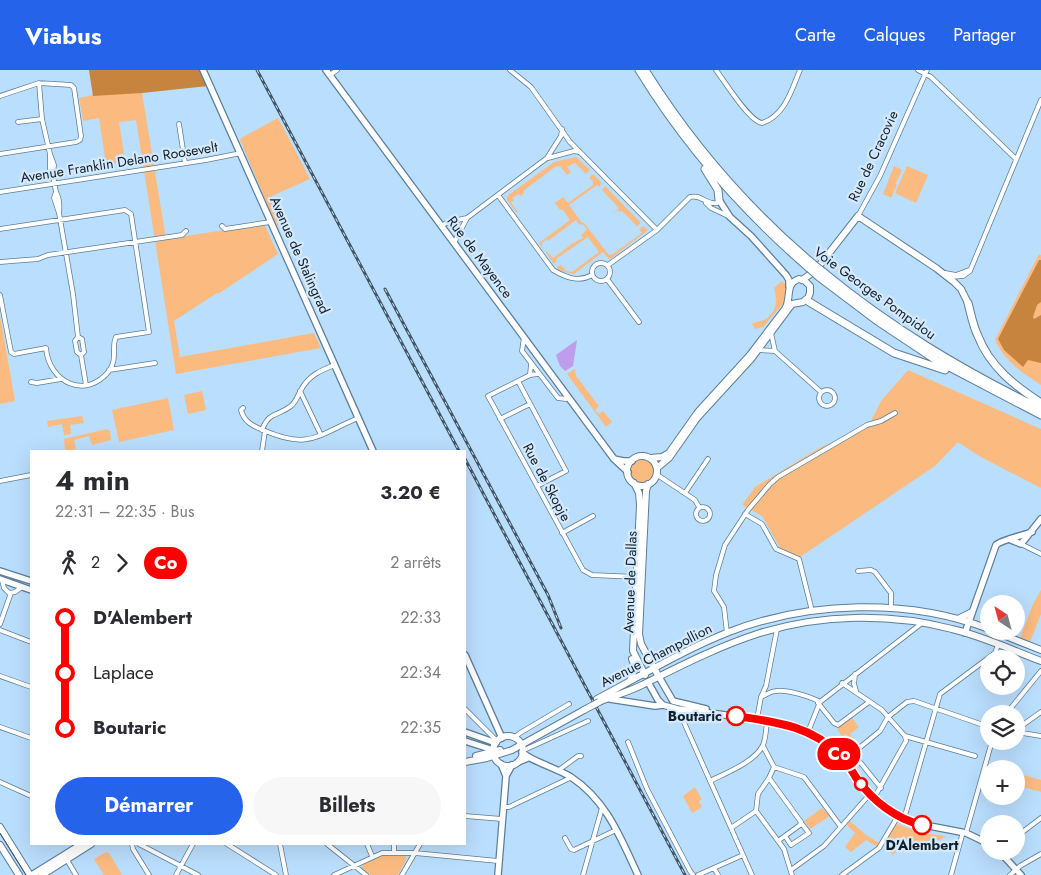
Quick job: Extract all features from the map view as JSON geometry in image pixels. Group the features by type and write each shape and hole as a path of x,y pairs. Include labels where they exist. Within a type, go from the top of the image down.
{"highway":[{"name":"Voie Georges Pompidou","path":"639,70 677,126 719,179 777,240 890,330 971,380 1041,415"},
{"name":"Voie Georges Pompidou","path":"645,70 676,115 724,176 816,270 939,355 1041,409"},
{"path":"677,126 712,179 720,200"},
{"path":"806,300 894,353 971,380"},
{"path":"968,303 977,334 988,357 1010,381 1041,403"}],"main road":[{"name":"Avenue de Stalingrad","path":"203,70 373,450"},
{"name":"Rue de Mayence","path":"328,73 568,398 614,459 628,472"},
{"path":"614,459 623,461 643,456 650,458 662,456 669,453 698,412 757,346 789,302 789,280 786,275 751,236 729,216 720,200"},
{"name":"Rue de Cracovie","path":"802,280 816,270 858,216"},
{"path":"858,216 948,277 961,289 968,303"},
{"name":"Rue de Cracovie","path":"810,286 816,270"},
{"path":"632,460 628,476 634,483 647,488 657,471 670,458 697,418 758,350 792,304 806,300 810,293 810,286 802,280 793,281 789,286"},
{"path":"789,296 798,302"},
{"path":"650,458 657,471"},
{"name":"Avenue de Dallas","path":"630,682 635,667 631,654 637,578 640,499 634,483"},
{"name":"Avenue de Dallas","path":"647,488 639,634 641,644 659,677"},
{"path":"1009,540 1023,545 1041,519"},
{"path":"965,632 996,545 1032,532"},
{"path":"0,571 30,581"},
{"path":"8,573 1,579 30,590"},
{"path":"20,578 22,587"},
{"name":"Avenue Champollion","path":"466,762 520,746 654,667 727,632 767,620 837,608 891,609 931,613 980,626"},
{"path":"812,611 813,621"},
{"path":"958,619 972,612"},
{"path":"972,612 980,624"},
{"name":"Avenue Champollion","path":"598,700 648,682 731,643 777,628 813,621 869,618 922,623 965,632 1041,661"},
{"path":"1016,640 1041,650"},
{"name":"Avenue de Dallas","path":"633,643 634,654 648,682"},
{"path":"466,658 498,741 493,753"},
{"path":"659,677 671,699 686,708"},
{"path":"648,682 663,705"},
{"path":"607,698 757,719 785,724 808,732 825,742 839,754 872,796 901,818 929,827 964,833 980,840"},
{"path":"466,732 498,741 507,737 520,746 528,758 572,777 593,795 610,816 638,875"},
{"path":"466,741 493,753 501,764 506,776 498,875"},
{"path":"506,776 515,764 520,746"},
{"path":"501,764 515,764 528,758"},
{"path":"0,827 31,875 80,845"},
{"path":"0,845 19,875"},
{"path":"42,875 89,845"},
{"path":"1008,860 1021,875"}],"street":[{"path":"328,73 336,70"},
{"path":"510,70 531,87 579,152 657,230"},
{"path":"716,70 747,111 756,121 762,123 772,118 784,107 800,70"},
{"path":"918,70 926,72 1016,159"},
{"name":"Rue de Cracovie","path":"858,216 880,176 926,72"},
{"path":"0,96 39,82 72,86 81,136 80,140 76,142 0,154"},
{"path":"39,82 42,119 54,165 54,184 60,205 60,220 74,300 78,337 75,344 77,353 81,356"},
{"path":"961,289 962,280 972,267 1041,100"},
{"path":"18,122 42,119"},
{"path":"179,124 186,163"},
{"path":"441,226 448,222 467,218 547,158 562,136 562,129"},
{"path":"547,158 574,151 579,152"},
{"name":"Avenue Franklin Delano Roosevelt","path":"0,192 241,153"},
{"path":"498,195 553,270 565,278 576,279 592,275"},
{"path":"608,265 657,230 690,197 698,196 709,207 729,216"},
{"path":"703,200 714,204 720,200"},
{"path":"0,229 126,210 131,214 149,332 116,338 110,370 101,378 86,385 73,384 56,375 48,363 46,348 14,354 11,352 0,295"},
{"path":"454,243 467,218"},
{"path":"222,226 225,229 270,222"},
{"path":"0,262 28,260 65,252 182,235 186,231"},
{"path":"602,262 608,265 610,271 606,279 598,281 592,275 592,269 596,264 602,262"},
{"path":"936,268 944,273 956,275 964,273 972,267"},
{"path":"936,268 954,284 965,302 968,303"},
{"path":"948,277 959,278 966,275"},
{"path":"606,279 639,322"},
{"path":"771,332 775,351 821,392"},
{"path":"78,337 82,340 84,350 81,356 86,385"},
{"path":"524,337 522,351 538,374 558,398 568,398"},
{"path":"758,350 775,351"},
{"path":"110,370 155,363"},
{"path":"530,375 531,364"},
{"path":"262,450 267,418 290,406 309,378 316,372 335,365"},
{"name":"Rue de Skopje","path":"538,374 530,375 488,396 585,572 592,575 637,578"},
{"path":"32,382 38,383 61,379"},
{"path":"518,381 566,471 537,486"},
{"path":"827,390 832,392 835,398 833,403 828,406 822,405 818,399 821,392 827,390"},
{"path":"300,391 321,435"},
{"path":"500,419 530,404"},
{"path":"243,408 241,411 244,418 252,425 281,438 298,440 309,440 358,418"},
{"path":"727,632 724,607 714,591 716,575 725,545 746,512 778,477 867,425 881,421 895,413"},
{"path":"685,493 708,459"},
{"path":"657,471 695,500 699,507"},
{"path":"0,481 30,474"},
{"path":"746,512 762,524 776,549 799,558 812,611"},
{"path":"562,533 593,516"},
{"path":"1023,545 1041,554"},
{"path":"858,571 871,570 875,572 891,593 891,609"},
{"path":"1,579 5,590 11,593"},
{"path":"0,624 11,593 22,587"},
{"path":"0,593 5,590"},
{"path":"808,732 819,702 922,623"},
{"path":"757,719 761,697 766,686 766,676 777,628"},
{"path":"0,630 30,642"},
{"path":"842,875 879,848 901,818 940,694 995,653 998,645"},
{"path":"1013,705 1041,671"},
{"path":"855,674 854,684 857,693"},
{"path":"0,676 30,687"},
{"path":"842,683 882,710 905,736 975,756"},
{"path":"761,697 778,690 815,699 837,725 869,702"},
{"path":"853,753 880,731 888,717 911,700 980,724"},
{"path":"569,704 520,732 520,746 588,721"},
{"path":"684,721 686,708"},
{"path":"678,709 752,875"},
{"path":"466,710 498,741"},
{"path":"1025,724 1041,712"},
{"path":"710,781 745,763 763,746 767,721"},
{"path":"0,727 30,738"},
{"path":"1025,733 1041,736"},
{"path":"774,766 769,778 758,794 756,811 784,849 792,873 824,846 881,788 905,743 905,736"},
{"path":"628,742 647,789 693,875"},
{"path":"763,746 774,766 804,777 841,827"},
{"path":"839,754 848,749 853,753 881,788"},
{"path":"951,875 989,750"},
{"path":"559,770 578,756 581,756"},
{"path":"503,807 509,807 572,777"},
{"path":"769,778 808,833 792,845 785,836"},
{"path":"0,782 30,795"},
{"path":"582,875 602,806"},
{"path":"731,828 756,811"},
{"path":"599,818 604,815 610,816"},
{"path":"466,816 502,819"},
{"path":"1025,831 1040,821"},
{"path":"778,840 802,824"},
{"path":"566,838 573,850 616,830"},
{"path":"132,845 150,875"},
{"path":"142,845 198,875"},
{"path":"176,875 192,845"},
{"path":"229,845 276,875"},
{"path":"280,845 286,875"},
{"path":"328,845 366,875"},
{"path":"366,845 372,856"},
{"path":"394,845 394,852"},
{"path":"402,875 419,845"},
{"path":"334,875 382,853 415,853 498,861"},
{"path":"1010,875 1041,854"},
{"path":"698,875 743,855"},
{"path":"66,859 76,875"},
{"path":"714,868 718,875"}],"shaded area":[{"path":"89,70 191,70 142,93 166,239 264,224 278,254 174,321 180,357 314,333 321,348 176,374 136,120 119,122 124,154 117,155 118,162 114,164 115,169 107,170 99,118 83,121 79,98 93,95"},
{"path":"89,70 200,70 208,86 93,96"},
{"path":"278,118 310,179 272,196 283,220 288,220 277,226 276,224 278,223 275,222 240,140"},
{"path":"576,157 590,170 586,174 575,163 567,167 571,172 567,175 560,166 555,167 523,191 524,193 521,196 519,194 512,198 514,200 511,203 517,213 507,200 507,196 554,162"},
{"path":"894,166 902,170 896,183 894,182 897,185 891,198 883,194"},
{"path":"907,166 928,175 916,203 895,193"},
{"path":"593,174 602,183 599,187 597,185 569,205 609,255 642,233 640,230 638,231 643,226 648,230 609,259 603,252 574,274 561,271 556,267 561,265 566,271 572,272 599,252 588,237 556,259 557,261 554,264 545,251 553,258 583,238 581,235 587,230 583,224 580,225 576,220 548,241 547,239 542,243 542,248 539,243 570,220 555,203 563,197 568,203 593,185 593,181 589,178"},
{"path":"605,186 641,223 635,228 637,226 622,211 618,210 611,215 619,208 602,190"},
{"path":"1039,254 1041,255 1041,385 1015,366 1003,354 995,340"},
{"path":"1039,260 1041,260 1041,302 1037,305 1033,317 1034,319 1041,315 1041,363 1028,360 1023,367 1004,350 998,339"},
{"path":"782,281 785,284 785,298 782,305 763,327 755,329 752,324 764,320 772,314 776,301 774,288"},
{"path":"0,316 15,401 0,404"},
{"path":"577,340 573,366 565,371 560,366 556,355"},
{"path":"575,369 576,376 599,406 595,410 599,414 603,411 612,422 606,427 567,374"},
{"path":"908,370 1041,429 1041,488 979,456 958,442 935,466 800,557 780,548 762,516 742,505 755,487 823,446 850,436 869,425 881,401"},
{"path":"202,391 206,410 188,414 184,395"},
{"path":"168,398 174,430 119,442 112,410"},
{"path":"82,416 84,423 70,425 71,434 64,435 62,424 48,427 47,421"},
{"path":"107,429 110,431 111,440 92,445 89,436 74,440 76,449 65,450 64,439"},
{"path":"642,459 647,460 653,466 653,476 647,482 642,483 637,482 631,476 630,471 631,466 637,460"},
{"path":"1041,590 1041,614 1030,642 1025,640 1025,625"},
{"path":"852,718 859,727 850,734 859,745 854,748 850,747 852,742 846,734 842,736 837,729"},
{"path":"1025,776 1041,780 1041,792 1025,788"},
{"path":"695,787 702,800 699,801 702,807 692,813 683,796"},
{"path":"822,808 830,816 810,829 804,821"},
{"path":"850,821 879,843 877,847 866,840 851,852 845,847 855,833 846,824"},
{"path":"897,824 922,833 946,836 940,840 911,842 892,855 885,843"},
{"path":"106,852 109,853 122,875 104,875 94,859"},
{"path":"382,855 405,856 406,860 398,875 371,875 362,868 363,864"}],"tram line":[{"path":"0,833 26,875"}],"railway":[{"path":"257,70 458,450"},
{"path":"385,289 548,595 561,628"},
{"path":"466,461 685,875"}],"bus line":[{"name":"Co","path":"736,716 797,727 818,737 849,764 858,780 874,798 899,817 922,825"}],"place":[{"name":"Boutaric","path":"736,716"},
{"name":"D'Alembert","path":"922,825"}]}
